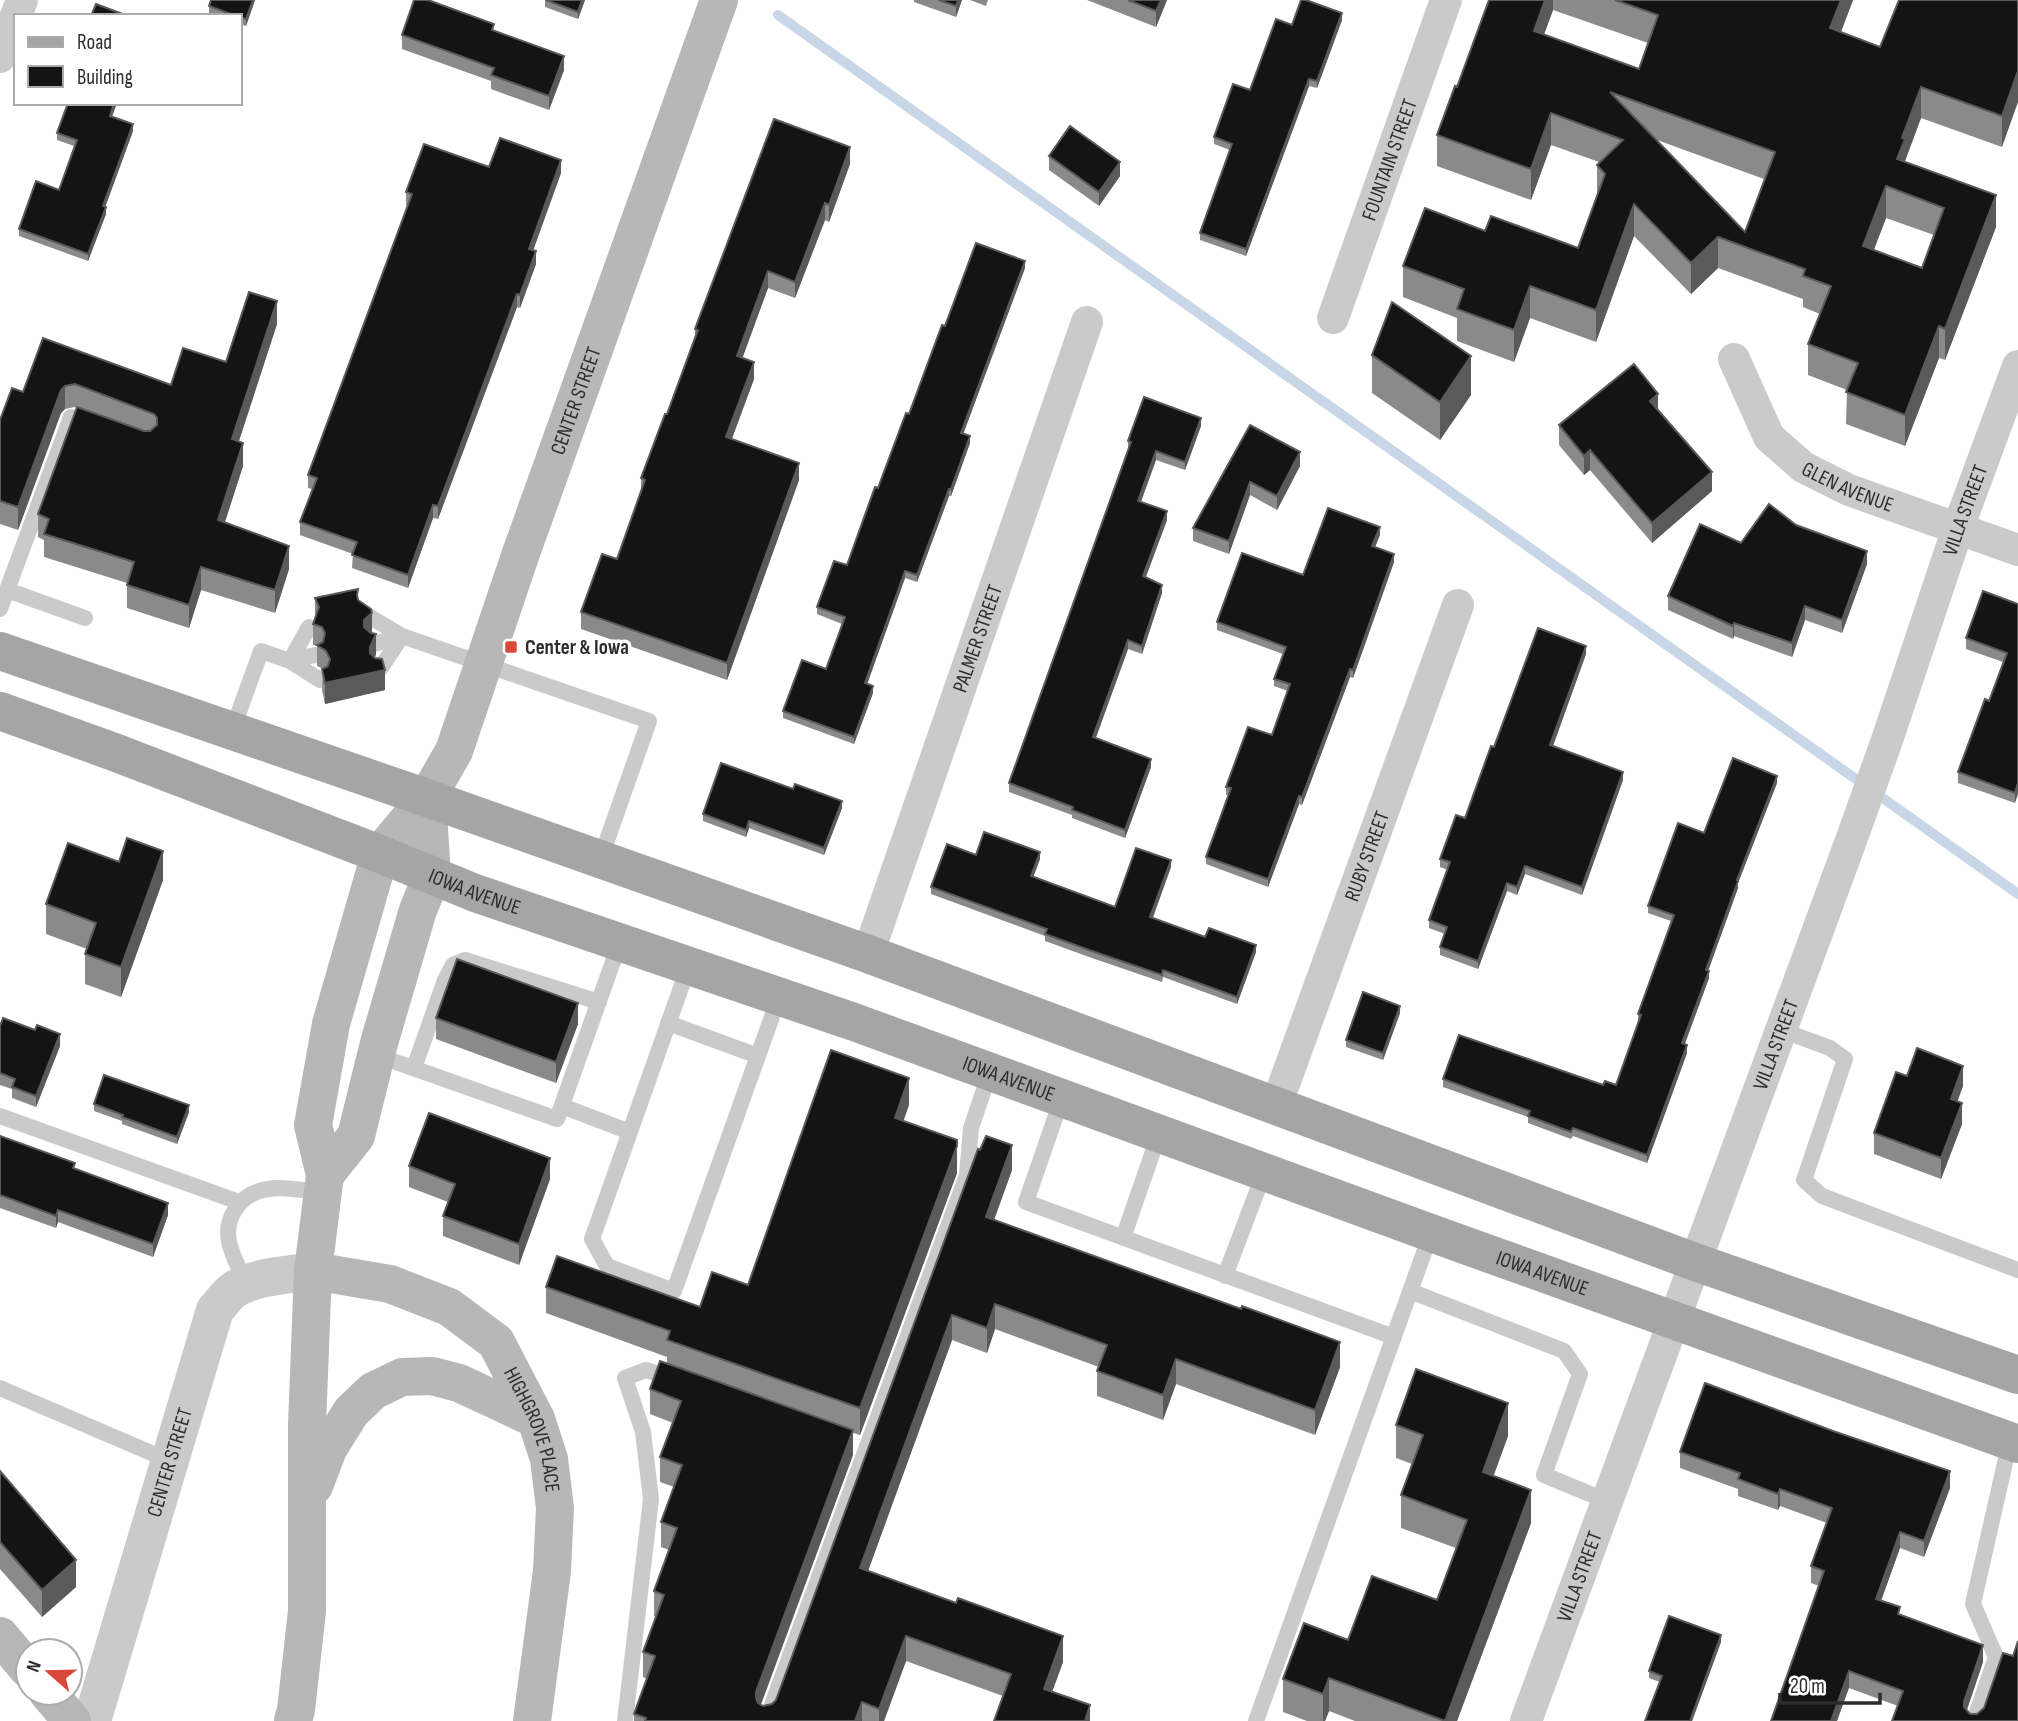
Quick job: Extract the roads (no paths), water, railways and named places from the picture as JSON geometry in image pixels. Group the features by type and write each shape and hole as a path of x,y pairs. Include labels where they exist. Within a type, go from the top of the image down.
{"main road":[{"name":"CENTER STREET","path":"293,1721 307,1611 307,1425 313,1270 324,1184 313,1125 331,1024 380,854 427,798 454,751 719,0"},
{"path":"0,651 868,954 1695,1262 2018,1375"},
{"name":"IOWA AVENUE","path":"0,711 114,752 432,876 779,996 2014,1443"},
{"path":"324,1184 356,1136 376,1055 418,910 432,876 427,798"},
{"name":"HIGHGROVE PLACE","path":"313,1270 390,1284 449,1307 496,1342 536,1419 549,1459 555,1508 552,1571 532,1721"},
{"path":"307,1507 328,1449 351,1412 373,1391 402,1377 432,1376 459,1382 536,1419"},
{"path":"0,1636 14,1652"},
{"path":"60,1707 72,1721"}],"street":[{"name":"FOUNTAIN STREET","path":"1333,318 1446,0"},
{"path":"0,57 14,21"},
{"name":"PALMER STREET","path":"868,954 1087,323"},
{"name":"GLEN AVENUE","path":"1734,359 1769,437 1803,467 1849,490 2018,550"},
{"name":"VILLA STREET","path":"1526,1721 1849,846 1958,528 2018,366"},
{"name":"RUBY STREET","path":"1276,1106 1458,605"},
{"name":"CENTER STREET","path":"92,1721 215,1310 232,1291 247,1284 313,1270"}],"lane":[{"path":"0,608 71,417 109,430"},
{"path":"7,590 85,618"},
{"path":"367,615 402,636 649,721 600,860"},
{"path":"290,661 309,627"},
{"path":"374,644 402,636"},
{"path":"380,669 402,636"},
{"path":"232,731 261,651 290,661 320,680"},
{"path":"290,661 315,655"},
{"path":"376,1055 557,1119 620,942"},
{"path":"414,1068 445,980 453,965 465,960 599,1002"},
{"path":"689,965 592,1239 607,1266 674,1291 779,996"},
{"path":"668,1023 758,1056"},
{"path":"1781,1030 1830,1048 1845,1059 1804,1180 1822,1196 2018,1270"},
{"path":"765,1721 859,1446 967,1175 971,1128 990,1072"},
{"path":"1062,1098 1026,1202 1394,1337"},
{"path":"562,1106 630,1132"},
{"path":"0,1116 239,1202"},
{"path":"1123,1238 1159,1134"},
{"path":"1225,1276 1264,1173"},
{"path":"247,1284 230,1248 228,1232 239,1202 251,1193 270,1188 324,1184"},
{"path":"1256,1721 1431,1234"},
{"path":"1410,1292 1563,1351 1580,1374 1544,1475 1607,1501"},
{"path":"625,1721 651,1499 643,1433 625,1378 646,1370 690,1384"},
{"path":"0,1388 170,1461"},
{"path":"1973,1721 1996,1657 1973,1604 2014,1443"}],"waterway":[{"path":"778,15 2018,894"}],"place":[{"name":"Center & Iowa","path":"511,647"}]}
